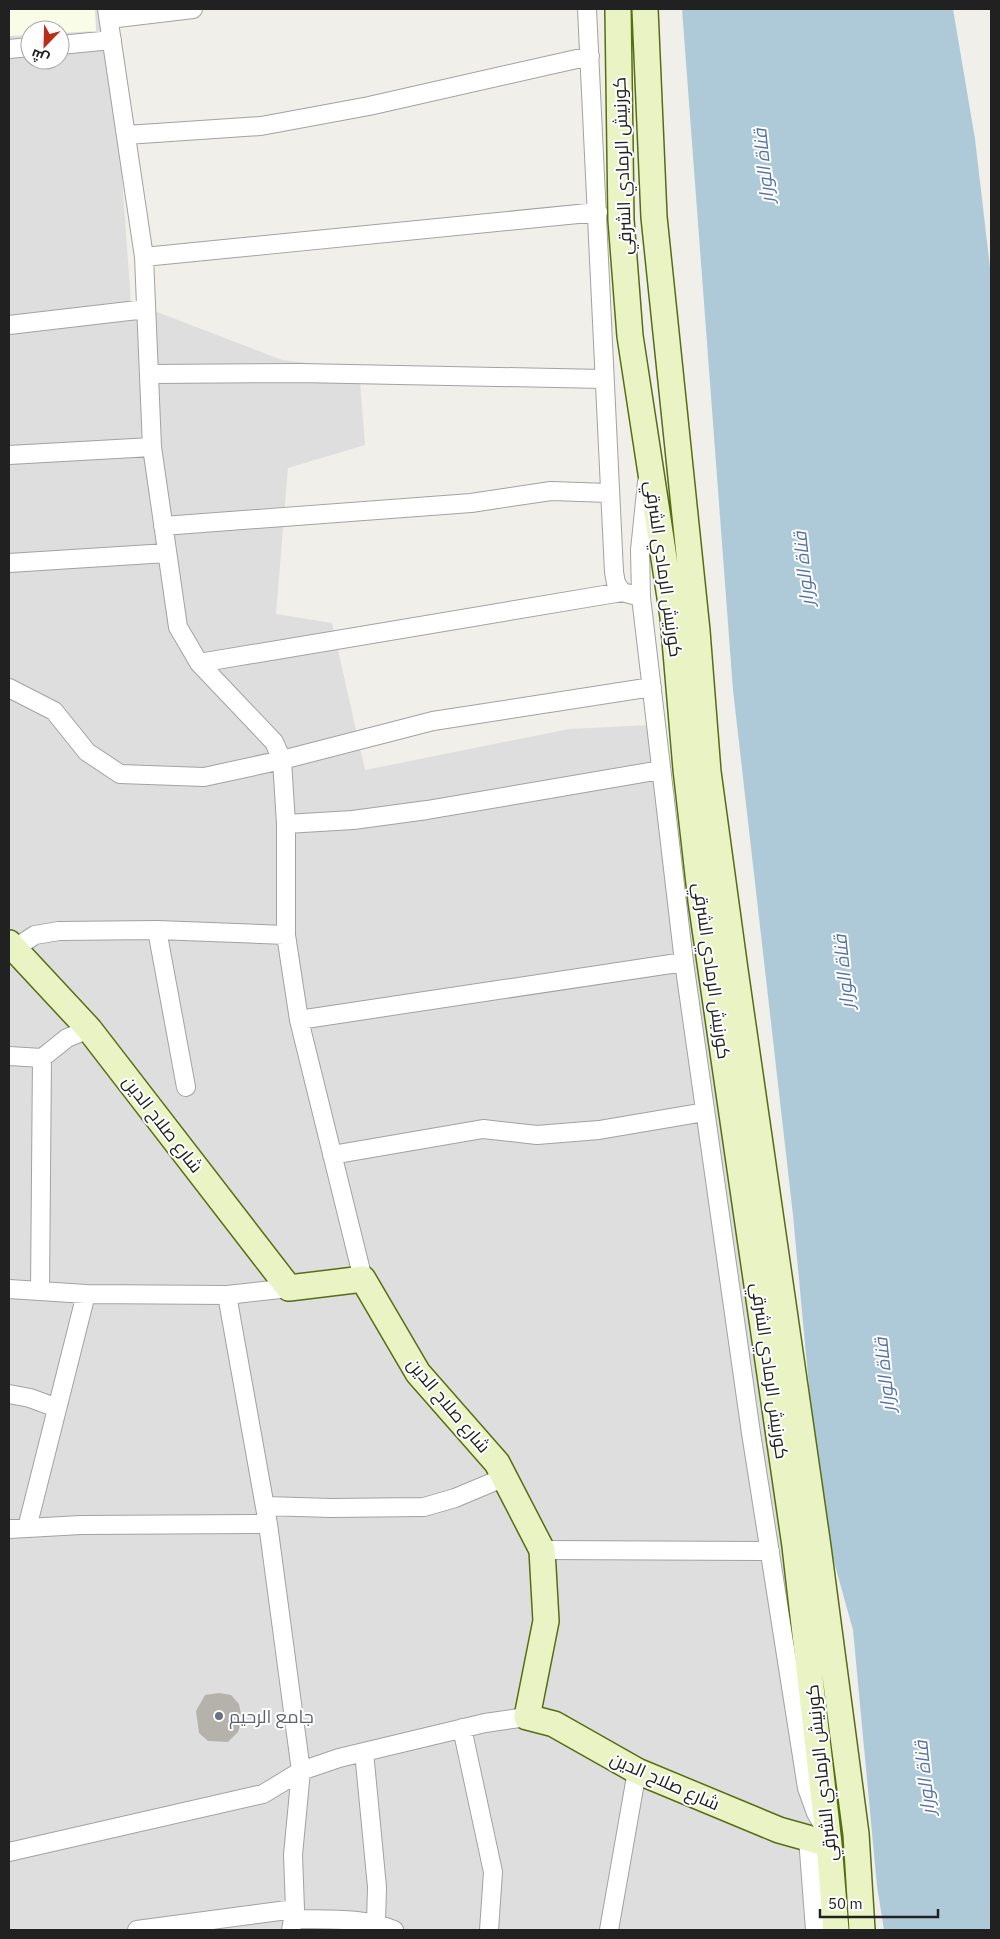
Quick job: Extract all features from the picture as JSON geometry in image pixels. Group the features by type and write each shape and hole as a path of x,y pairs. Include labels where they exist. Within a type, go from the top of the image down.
{"main road":[{"name":"كورنيش الرمادي الشرقي","path":"618,9 621,220 630,336 673,617 686,769 701,901 795,1546 822,1837 836,1930"},
{"name":"كورنيش الرمادي الشرقي","path":"645,9 654,217 697,631 708,772 743,1029 817,1538 856,1834 862,1930"},
{"path":"621,220 654,217"},
{"name":"شارع صلاح الدين","path":"11,942 89,1029 289,1288"},
{"path":"289,1288 363,1279"},
{"name":"شارع صلاح الدين","path":"363,1279 418,1373 498,1463 542,1550 546,1622 527,1717 554,1724 636,1771 779,1830 822,1837"}],"street":[{"path":"193,9 108,14 144,257 152,447 178,627 199,663 274,742 282,760 286,824 286,935 299,1020 363,1279"},
{"path":"587,9 598,212 609,493 614,572 616,583 622,592"},
{"path":"70,43 112,40"},
{"path":"126,135 261,126 369,106 590,56"},
{"path":"144,257 598,212"},
{"path":"9,325 146,309"},
{"path":"149,374 300,373 604,379"},
{"path":"9,456 152,447"},
{"path":"650,467 642,521 640,597 684,962 705,1112 807,1788 822,1837 815,1930"},
{"path":"163,526 471,503 550,491 609,493"},
{"path":"9,563 167,553"},
{"path":"199,663 622,592 640,597"},
{"path":"9,688 54,711 87,752 120,774 204,777 282,760 433,721 652,687"},
{"path":"286,824 353,820 427,810 661,770"},
{"path":"11,942 59,931 157,930 286,935"},
{"path":"157,930 186,1087"},
{"path":"299,1020 684,962"},
{"path":"9,1056 42,1058 67,1038 89,1029"},
{"path":"40,1291 42,1058"},
{"path":"332,1155 483,1129 537,1135 599,1130 705,1112"},
{"path":"9,1289 86,1294 227,1295 289,1288"},
{"path":"26,1528 86,1294"},
{"path":"227,1295 268,1524 301,1771 293,1855 293,1919"},
{"path":"9,1394 30,1398 57,1408"},
{"path":"265,1506 332,1508 424,1507 455,1498 505,1477"},
{"path":"9,1529 81,1525 268,1524"},
{"path":"542,1550 770,1551"},
{"path":"9,1852 264,1794 301,1771 339,1758 462,1728 527,1717"},
{"path":"462,1728 493,1872 489,1930"},
{"path":"364,1752 377,1887 376,1923"},
{"path":"610,1930 636,1771"},
{"path":"137,1930 293,1919 358,1921 376,1923 394,1930"}],"shaded area":[{"path":"9,9 107,9 112,40 131,302 282,360 359,369 365,445 288,468 276,614 332,623 365,770 569,729 651,725 684,899 727,924 789,1456 857,1930 9,1930"},
{"path":"9,9 95,9 96,31 70,32 70,20 20,20 20,35 9,36"}],"water":[{"name":"قناة الورار","path":"682,9 953,9 975,139 991,276 991,1930 884,1930 877,1886 853,1630 821,1515 793,1215 733,690"}],"building":[{"name":"جامع الرحيم","path":"219,1693 231,1695 239,1704 242,1720 238,1732 228,1742 208,1741 199,1733 196,1711 205,1695"}],"place":[{"name":"جامع الرحيم","path":"219,1716"}]}
